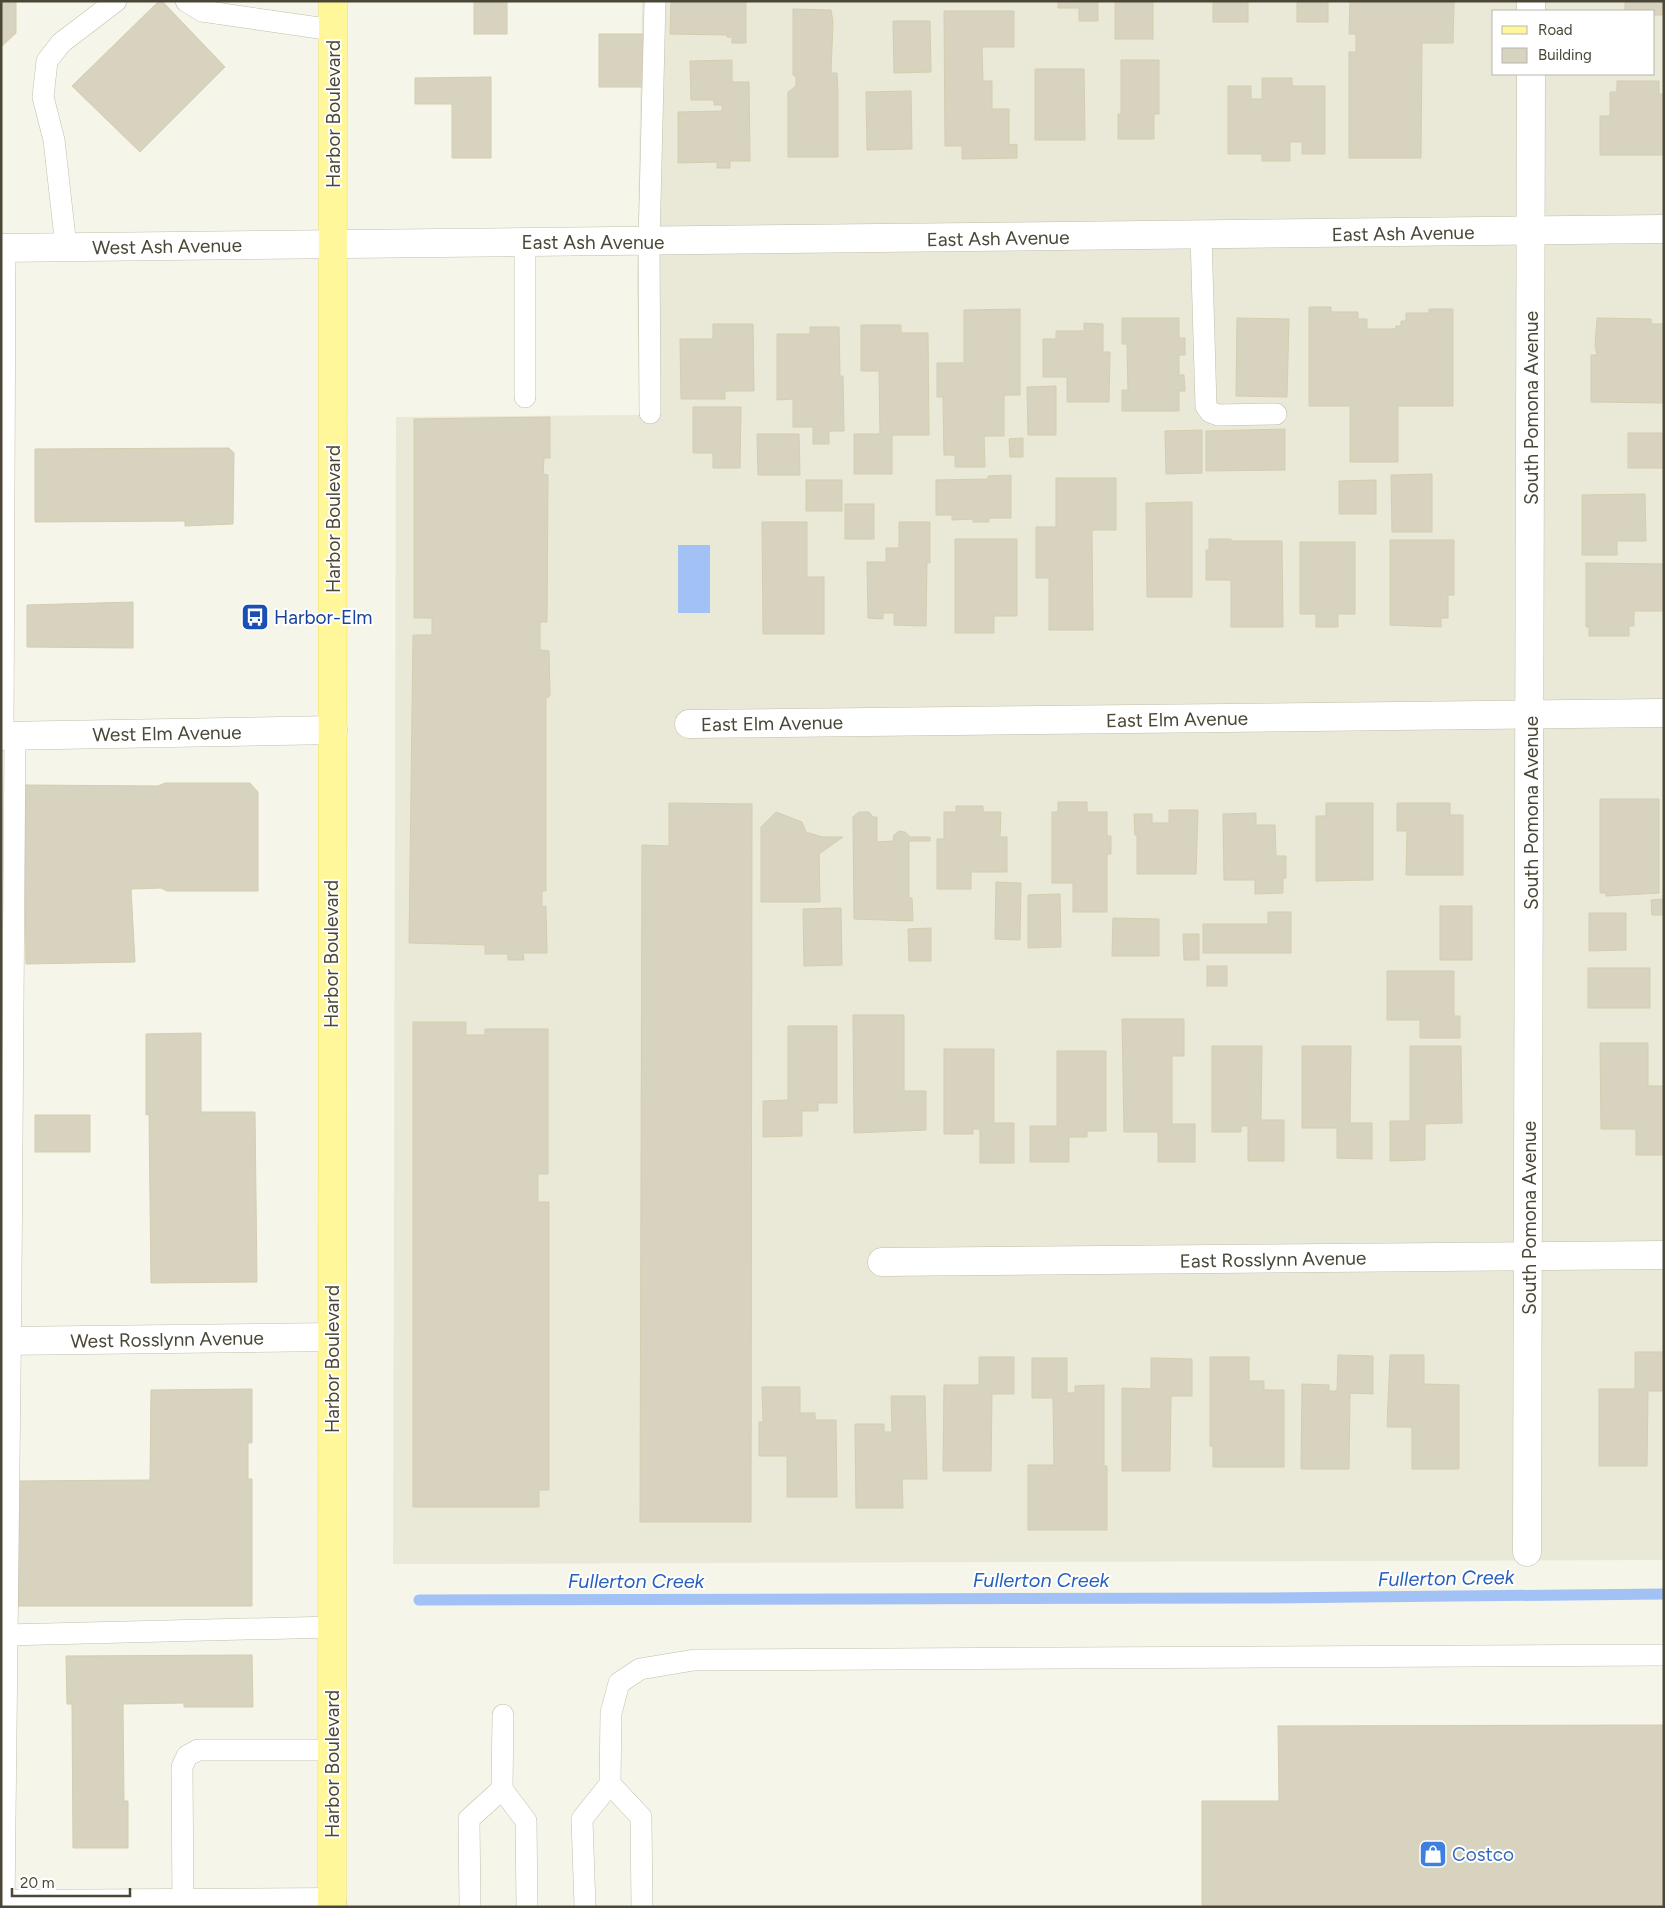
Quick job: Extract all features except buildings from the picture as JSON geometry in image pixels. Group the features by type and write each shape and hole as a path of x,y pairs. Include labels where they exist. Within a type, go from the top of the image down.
{"main road":[{"name":"Harbor Boulevard","path":"332,1904 333,1"}],"street":[{"name":"South Pomona Avenue","path":"1527,1552 1531,715 1531,75"},
{"name":"East Ash Avenue","path":"333,244 649,242 1664,229"},
{"name":"West Ash Avenue","path":"3,248 333,244"},
{"name":"East Elm Avenue","path":"689,724 1664,713"},
{"name":"West Elm Avenue","path":"6,735 333,730"},
{"name":"East Rosslynn Avenue","path":"882,1262 1664,1255"},
{"name":"West Rosslynn Avenue","path":"5,1341 332,1337"},
{"path":"3,1905 332,1904"}],"lane":[{"path":"66,247 54,140 43,98 47,61 61,43 116,1"},
{"path":"186,1 202,11 333,30"},
{"path":"650,413 649,242 655,1"},
{"path":"1201,235 1206,406 1210,412 1218,415 1276,414"},
{"path":"525,243 525,397"},
{"path":"3,248 8,1051 3,1905"},
{"path":"6,1635 332,1627"},
{"path":"584,1907 582,1819 610,1784 611,1712 619,1683 640,1669 694,1660 1664,1655"},
{"path":"503,1715 502,1790 526,1821 527,1907"},
{"path":"183,1904 182,1767 188,1756 198,1750 332,1750"},
{"path":"610,1784 641,1818 642,1907"},
{"path":"470,1907 469,1819 502,1790"}],"shaded area":[{"path":"642,1 1664,1 1664,1560 393,1564 396,417 639,415 637,278"}],"water":[{"path":"678,545 710,545 710,613 678,613"}],"waterway":[{"name":"Fullerton Creek","path":"419,1600 1262,1598 1664,1594"}],"place":[{"name":"Harbor-Elm","path":"255,617"},
{"name":"Costco","path":"1433,1854"}]}
